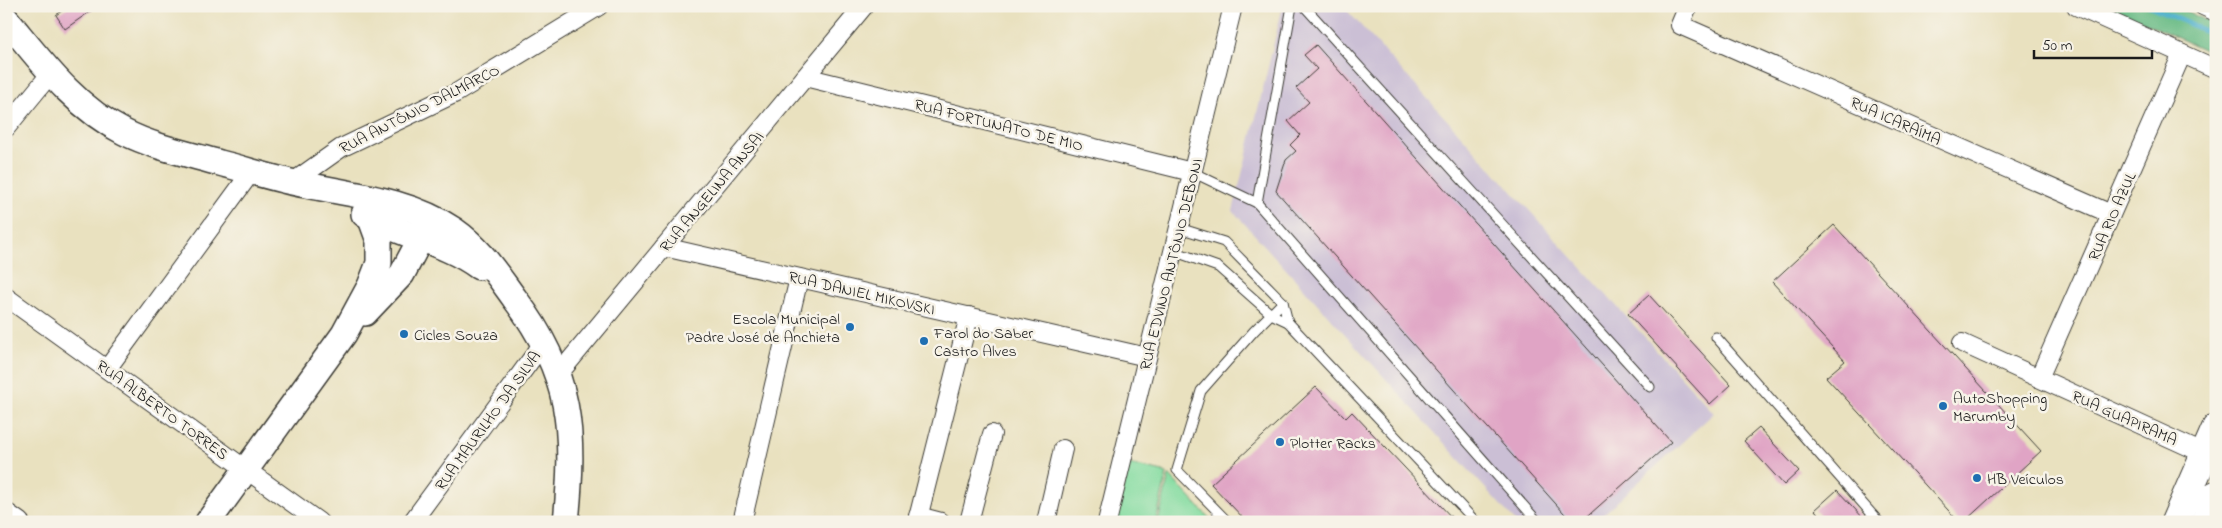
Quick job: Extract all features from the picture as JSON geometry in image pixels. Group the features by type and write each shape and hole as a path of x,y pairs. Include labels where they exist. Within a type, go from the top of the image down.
{"main road":[{"path":"6,19 51,73 86,109 125,133 158,146 252,171 298,183 363,195 391,203 437,220 461,236 486,258 526,313 544,342 558,376 568,416 571,439 566,522"},
{"path":"298,183 371,219 466,258 513,296"},
{"path":"391,203 421,238"},
{"path":"208,522 344,334 370,286 379,262 379,241 371,219"},
{"path":"344,334 402,274 421,238"},
{"path":"2175,522 2210,456 2216,428"},
{"path":"2205,522 2216,495"}],"street":[{"name":"RUA ANTÔNIO DALMARCO","path":"298,183 341,148 456,93 599,6"},
{"name":"RUA ANGELINA ANSAI","path":"558,376 864,6"},
{"name":"RUA EDVINO ANTÔNIO DEBONI","path":"1107,522 1233,6"},
{"name":"RUA ICARAÍMA","path":"1688,6 1680,25 2111,214"},
{"path":"2076,6 2216,69"},
{"path":"2203,6 2216,12"},
{"name":"RUA RIO AZUL","path":"2039,378 2182,54"},
{"path":"6,128 51,73"},
{"name":"RUA FORTUNATO DE MIO","path":"805,77 1192,172"},
{"path":"107,369 252,171"},
{"name":"RUA DANIEL MIKOVSKI","path":"664,247 1147,357"},
{"path":"742,522 799,278"},
{"name":"RUA ALBERTO TORRES","path":"6,296 320,522"},
{"path":"941,522 918,519 969,316"},
{"name":"RUA MAURILHO DA SILVA","path":"412,522 544,342"},
{"name":"RUA GUAPIRAMA","path":"1962,343 2210,456"},
{"path":"969,522 992,434"},
{"path":"1046,522 1063,449"},
{"path":"6,512 20,522"}],"lane":[{"path":"1258,203 1292,6"},
{"path":"1304,6 1650,387"},
{"path":"1192,172 1258,203 1538,522"},
{"path":"1179,228 1224,242 1283,302 1288,322"},
{"path":"1173,251 1218,267 1271,314 1288,322 1476,522"},
{"path":"1228,522 1177,470 1201,391 1283,302"},
{"path":"1716,338 1879,522"}],"shaded area":[{"path":"1283,6 1343,6 1714,413 1595,522 1516,522 1233,211"}],"green space":[{"path":"2108,6 2175,6 2216,25 2216,55"},
{"path":"1129,464 1167,473 1156,522 1115,522"},
{"path":"1169,475 1213,522 1158,522"}],"building":[{"path":"69,6 98,6 65,29 56,15"},
{"path":"1316,45 1671,442 1581,522 1572,522 1276,191 1286,160 1296,151 1290,145 1300,135 1288,121 1309,102 1296,88 1317,69 1304,55"},
{"name":"AutoShopping Marumby","path":"1834,225 2041,451 1964,522 1959,522 1826,377 1845,361 1772,282"},
{"path":"1649,295 1731,385 1710,404 1628,314"},
{"path":"1316,387 1346,418 1352,412 1456,522 1247,522 1211,484"},
{"path":"1759,428 1799,471 1784,485 1744,441"},
{"path":"1837,490 1867,522 1825,522 1815,510"}],"waterway":[{"path":"2150,6 2216,36"}],"place":[{"name":"Escola Municipal Padre José de Anchieta","path":"850,327"},
{"name":"Cicles Souza","path":"404,334"},
{"name":"Farol do Saber Castro Alves","path":"924,341"},
{"name":"AutoShopping Marumby","path":"1943,406"},
{"name":"Plotter Racks","path":"1280,442"},
{"name":"HB Veículos","path":"1977,478"}]}
